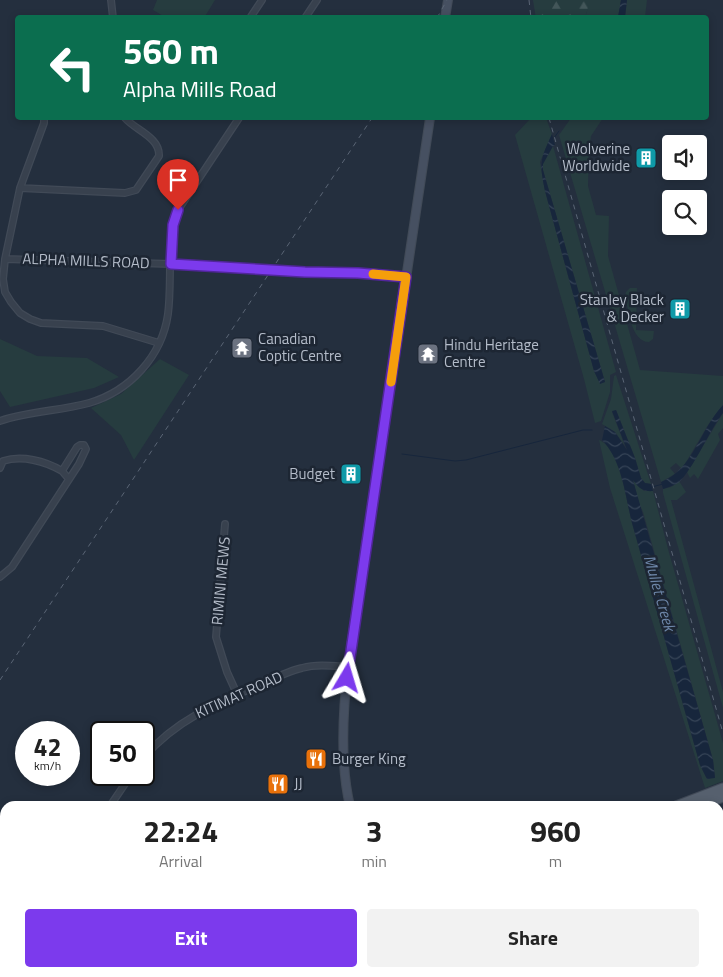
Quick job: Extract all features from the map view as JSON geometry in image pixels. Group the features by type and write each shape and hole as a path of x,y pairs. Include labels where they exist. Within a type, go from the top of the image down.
{"main road":[{"path":"446,15 448,0"},
{"path":"349,801 344,728 348,667 430,120"},
{"path":"700,801 723,788"},
{"path":"706,801 723,797"}],"street":[{"path":"111,0 112,15"},
{"path":"252,15 262,0"},
{"path":"307,15 317,0"},
{"path":"44,120 20,188 5,259 3,279 5,292 10,302 30,320 41,323 103,326 159,343"},
{"path":"20,188 125,193 136,190 159,156 160,150 156,143 127,120"},
{"path":"0,421 102,398 116,391 136,376 153,355 159,343 167,316 173,225 178,210 238,120"},
{"name":"ALPHA MILLS ROAD","path":"5,259 171,264 406,277"},
{"path":"0,577 12,567 84,454 86,449 84,445 80,445 77,448 62,471"},
{"path":"0,468 3,461 10,459 29,460 52,465 62,471 68,478"},
{"name":"RIMINI MEWS","path":"225,524 216,637 227,672 237,694"},
{"name":"KITIMAT ROAD","path":"155,745 164,735 204,709 301,668 313,666 348,667"},
{"path":"113,801 124,786"}],"green space":[{"path":"157,0 215,0 206,15 162,15 153,10"},
{"path":"533,0 590,0 586,15 536,15"},
{"path":"590,0 621,0 618,15 586,15"},
{"path":"627,0 647,0 645,15 625,15"},
{"path":"529,120 547,120 552,134 540,162 545,191 594,371 600,383 605,382 543,170 543,164 553,146 616,372 610,375 610,392 601,421 595,423 584,379 515,135"},
{"path":"570,120 602,120 591,136 588,186 596,215 609,216 608,256 640,370 723,376 723,405 708,425 682,469 676,463 670,468 675,474 661,482 559,135"},
{"path":"630,288 637,288 636,330 654,331 653,339 649,342 643,341 638,337 632,324 625,297 626,292"},
{"path":"0,339 37,356 87,358 119,377 94,388 10,407 0,391"},
{"path":"160,359 189,375 134,460 121,435 91,408 121,394"},
{"path":"616,375 651,484 645,483 641,478 616,410 612,412 625,446 615,432 602,424 611,399 614,376"},
{"path":"723,413 723,428 718,434 720,440 698,479 694,474 690,478 687,472"},
{"path":"599,440 612,453 622,477 632,523 700,765 707,779 715,777 713,760 643,512 636,497 633,479 644,491 653,491 723,743 723,781 705,788 610,488"},
{"path":"679,481 686,492 677,500 671,500 723,692 723,708 663,493 663,489 671,487"}],"water":[{"path":"621,0 627,0 625,15 618,15"},
{"path":"552,134 555,145 543,164 543,170 605,382 600,384 594,371 543,181 542,161"},
{"path":"723,405 723,413 684,477 678,483 663,489 661,482 672,476 689,459 708,425"},
{"path":"616,410 641,478 645,483 651,484 653,491 641,489 633,480 713,760 715,778 707,779 700,765 632,523 619,469 615,458 602,440 605,426 615,432 627,450 612,411"}],"waterway":[{"name":"Mullet Creek","path":"554,138 559,131"},
{"path":"402,454 455,461 466,460 583,430 592,430"},
{"path":"652,487 663,484"}],"railway":[{"path":"439,15 447,0"},
{"path":"529,0 531,15"},
{"path":"0,680 371,120"},
{"path":"550,120 723,733"}],"slow traffic":[{"path":"373,274 406,277 391,382"}],"place":[{"name":"Wolverine Worldwide","path":"646,158"},
{"name":"Stanley Black & Decker","path":"680,309"},
{"name":"Canadian Coptic Centre","path":"242,348"},
{"name":"Hindu Heritage Centre","path":"428,354"},
{"name":"Budget","path":"351,474"},
{"name":"Burger King","path":"316,759"},
{"name":"JJ","path":"278,784"}],"route":[{"path":"178,210 173,225 171,264 406,277 347,678"}]}
